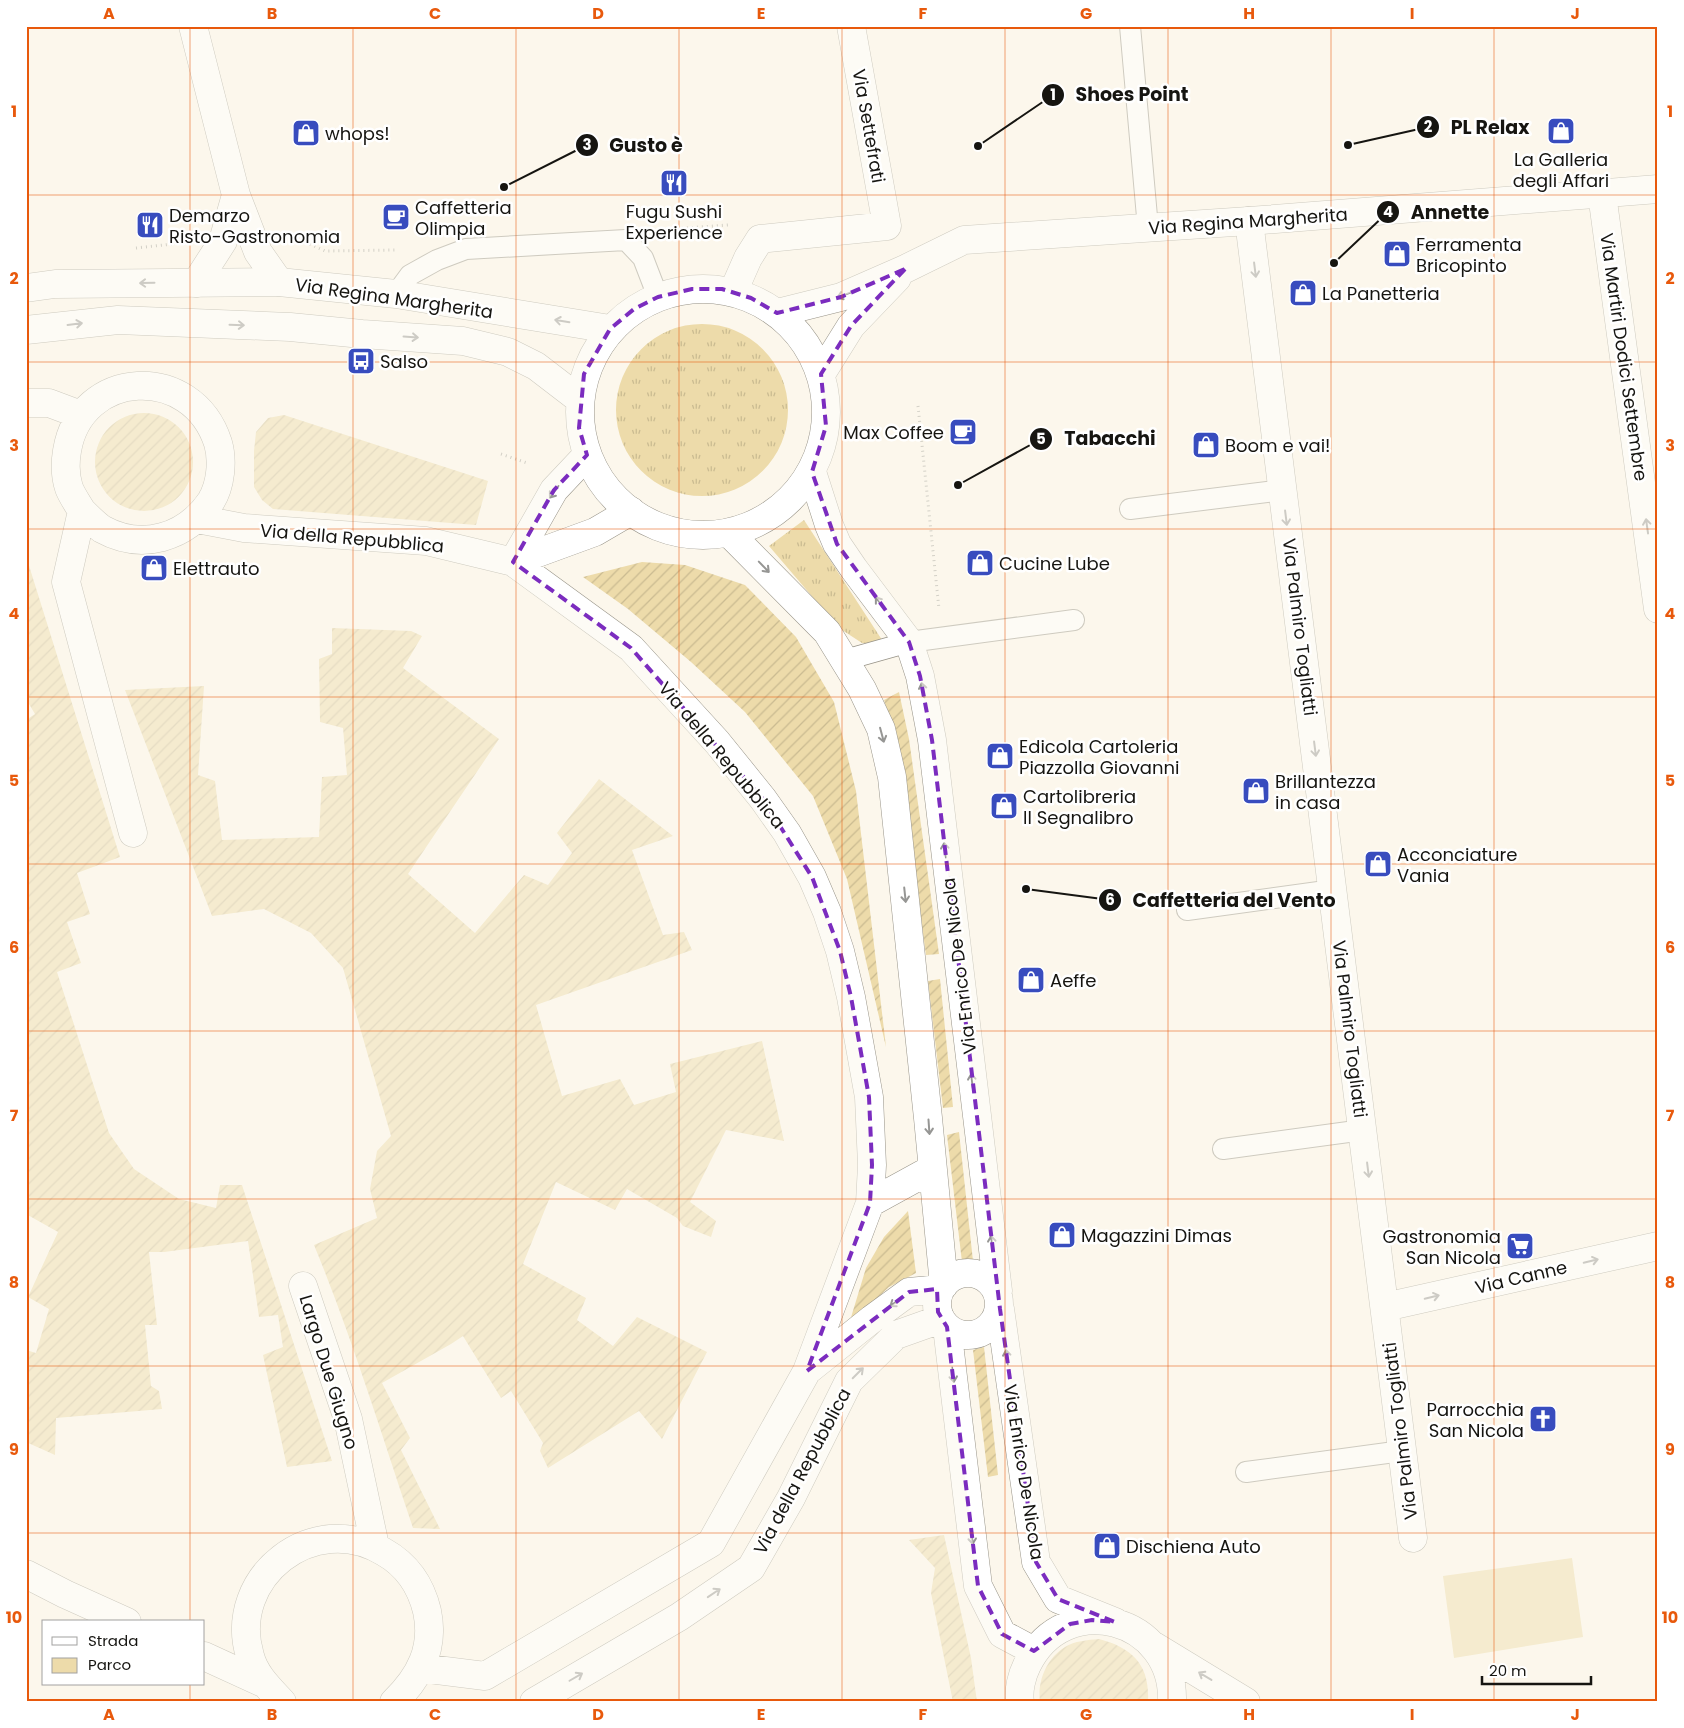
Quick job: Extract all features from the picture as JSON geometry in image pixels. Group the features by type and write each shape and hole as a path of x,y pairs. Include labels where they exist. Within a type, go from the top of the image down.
{"street":[{"path":"193,26 236,195 258,252 279,282"},
{"name":"Via Settefrati","path":"732,292 748,258 760,239 887,226 851,26"},
{"name":"Via Regina Margherita","path":"777,313 841,296 905,269 964,240 1249,221 1658,189"},
{"name":"Via Martiri Dodici Settembre","path":"1602,194 1658,609"},
{"path":"196,283 223,241 236,195"},
{"name":"Via Palmiro Togliatti","path":"1249,221 1413,1538"},
{"name":"Via Regina Margherita","path":"821,374 851,326 905,269"},
{"name":"Via Regina Margherita","path":"26,288 55,284 279,282 396,294 610,329"},
{"path":"692,289 722,289 732,292 751,298 777,313 804,340 821,374 826,399 826,426 821,449 812,472 790,500 762,521 729,533 690,535 652,525 624,508 602,484 587,455 579,428 579,399 584,374 595,350 610,329 634,309 658,296 692,289"},
{"name":"Via Regina Margherita","path":"26,330 118,320 290,327 463,341 508,352 536,366 579,399"},
{"path":"154,385 179,394 199,408 213,428 220,451 220,476 212,499 197,518 176,533 151,540 125,538 101,528 82,511 69,488 65,463 69,437 82,415 102,397 126,386 154,385"},
{"path":"26,403 49,403 82,415"},
{"path":"513,562 554,490 587,455"},
{"name":"Via Enrico De Nicola","path":"812,472 837,544 854,570 910,642 920,676 932,740 999,1300 1036,1562 1058,1598 1136,1631 1154,1646"},
{"path":"82,511 66,582 133,833"},
{"path":"513,562 595,532 631,511"},
{"name":"Via della Repubblica","path":"197,518 244,528 426,541 513,562 631,648 716,742 763,799 787,833 812,877 827,912 840,951 863,1057 872,1137 870,1203 808,1371 711,1543 485,1676 421,1668"},
{"path":"729,533 827,632 862,689 881,729 892,778 928,1118 942,1287 937,1300 938,1312 944,1323 951,1330 962,1335 984,1332 993,1324 999,1300 991,1281 981,1275 970,1272 958,1274 942,1287"},
{"path":"870,1203 932,1169"},
{"name":"Via Canne","path":"1385,1308 1658,1246"},
{"name":"Largo Due Giugno","path":"303,1286 348,1419 374,1546"},
{"name":"Via della Repubblica","path":"808,1371 908,1292 942,1287"},
{"path":"944,1323 978,1586 1002,1634 1034,1651"},
{"name":"Via della Repubblica","path":"534,1702 679,1617 751,1568 792,1498 849,1381 896,1335 944,1323"},
{"path":"282,1702 263,1683 250,1656 246,1626 252,1597 267,1571 289,1552 316,1540 346,1538 374,1546 396,1558 412,1576 424,1597 429,1622 428,1646 421,1668 408,1688 394,1702"},
{"path":"26,1574 123,1620"},
{"path":"1020,1702 1023,1673 1034,1651 1050,1635 1070,1624 1092,1620 1115,1622"},
{"path":"1154,1646 1166,1665 1172,1688 1172,1702"},
{"path":"1154,1646 1246,1702"},
{"path":"205,1656 263,1683"}],"lane":[{"path":"1130,26 1148,228"},
{"path":"396,294 410,275 437,260 466,249 626,240 643,258 658,296"},
{"path":"1130,509 1282,490"},
{"path":"844,660 910,642 1074,620"},
{"path":"1187,910 1333,890"},
{"path":"1223,1149 1363,1130"},
{"path":"1246,1472 1402,1451"}],"path":[{"path":"652,230 730,225"},
{"path":"918,406 939,610 940,638"},
{"path":"501,454 527,463"}],"highlighted area":[{"path":"905,269 851,326 821,374 826,426 812,472 837,544 909,642 920,676 932,740 1000,1309 1036,1562 1058,1599 1115,1622 1092,1620 1070,1624 1034,1651 1002,1634 978,1586 947,1327 938,1312 937,1289 909,1292 807,1371 870,1203 872,1165 869,1097 851,997 840,951 812,877 763,799 631,648 513,562 554,490 587,455 579,428 584,374 610,329 634,309 658,297 692,289 722,289 751,298 777,313 841,297"}],"green space":[{"path":"710,324 719,325 743,334 757,343 769,355 782,377 787,393 787,427 782,443 769,465 757,477 735,490 719,495 694,496 685,495 661,486 647,477 635,465 622,443 617,427 616,402 617,393 626,369 635,355 647,343 669,330 685,325"},
{"path":"144,413 163,417 179,427 189,443 193,462 189,481 179,497 163,507 144,511 125,507 109,497 99,481 95,462 99,443 109,427 125,417"},
{"path":"284,415 488,481 476,525 273,509 262,500 254,487 256,432 268,418"},
{"path":"804,520 884,643 862,643 839,628 769,546"},
{"path":"26,556 120,857 77,873 90,914 67,922 81,963 57,972 109,1133 134,1169 179,1199 216,1208 220,1185 242,1185 332,1461 287,1467 263,1355 283,1347 278,1315 259,1317 248,1241 164,1252 149,1252 157,1325 145,1325 151,1386 159,1391 162,1409 56,1418 55,1455 26,1442 26,1350 36,1353 49,1309 28,1297 58,1232 26,1214 26,720 35,714 26,699"},
{"path":"642,562 685,565 745,585 796,637 834,702 856,791 886,1047 847,879 813,796 745,712 691,662 628,609 583,577"},
{"path":"332,628 411,631 422,636 403,668 499,739 408,874 475,933 524,875 548,885 572,853 557,833 599,779 673,836 632,850 663,935 684,932 692,950 536,1005 562,1096 620,1079 634,1105 676,1092 670,1064 762,1041 784,1141 726,1130 690,1202 716,1221 711,1237 683,1226 677,1218 627,1189 615,1210 556,1182 523,1264 586,1298 577,1320 613,1346 637,1317 707,1352 662,1439 639,1411 548,1468 540,1451 543,1443 511,1391 501,1398 463,1336 382,1383 410,1438 401,1450 440,1529 413,1528 354,1350 314,1245 377,1218 370,1189 377,1151 391,1136 343,968 311,933 264,909 212,916 125,690 204,686 198,775 215,781 222,840 319,837 322,777 347,775 343,728 320,722 319,659 332,654"},
{"path":"899,692 909,739 939,954 926,955 896,739 884,700"},
{"path":"940,979 953,1107 943,1108 928,981"},
{"path":"959,1132 973,1261 962,1262 947,1135"},
{"path":"908,1211 916,1273 889,1287 849,1324 866,1268 884,1237"},
{"path":"984,1347 998,1475 988,1477 973,1350"},
{"path":"944,1535 971,1658 977,1702 953,1702 931,1593 935,1568 909,1540"},
{"path":"1572,1558 1583,1637 1454,1658 1443,1576"},
{"path":"1099,1639 1121,1647 1137,1660 1146,1678 1148,1702 1040,1702 1039,1694 1042,1678 1053,1657 1073,1643"}],"place":[{"name":"La Galleria degli Affari","path":"1561,131"},
{"name":"whops!","path":"306,133"},
{"name":"PL Relax","path":"1348,145"},
{"name":"Shoes Point","path":"978,146"},
{"name":"Fugu Sushi Experience","path":"674,183"},
{"name":"Gusto è","path":"504,187"},
{"name":"Caffetteria Olimpia","path":"396,217"},
{"name":"Demarzo Risto-Gastronomia","path":"150,225"},
{"name":"Ferramenta Bricopinto","path":"1397,254"},
{"name":"Annette","path":"1334,263"},
{"name":"La Panetteria","path":"1303,293"},
{"name":"Salso","path":"361,361"},
{"name":"Max Coffee","path":"963,432"},
{"name":"Boom e vai!","path":"1206,445"},
{"name":"Tabacchi","path":"958,485"},
{"name":"Cucine Lube","path":"980,563"},
{"name":"Elettrauto","path":"154,568"},
{"name":"Edicola Cartoleria Piazzolla Giovanni","path":"1000,756"},
{"name":"Brillantezza in casa","path":"1256,791"},
{"name":"Cartolibreria Il Segnalibro","path":"1004,806"},
{"name":"Acconciature Vania","path":"1378,864"},
{"name":"Caffetteria del Vento","path":"1026,889"},
{"name":"Aeffe","path":"1031,980"},
{"name":"Magazzini Dimas","path":"1062,1235"},
{"name":"Gastronomia San Nicola","path":"1520,1246"},
{"name":"Parrocchia San Nicola","path":"1543,1419"},
{"name":"Dischiena Auto","path":"1107,1546"}]}
